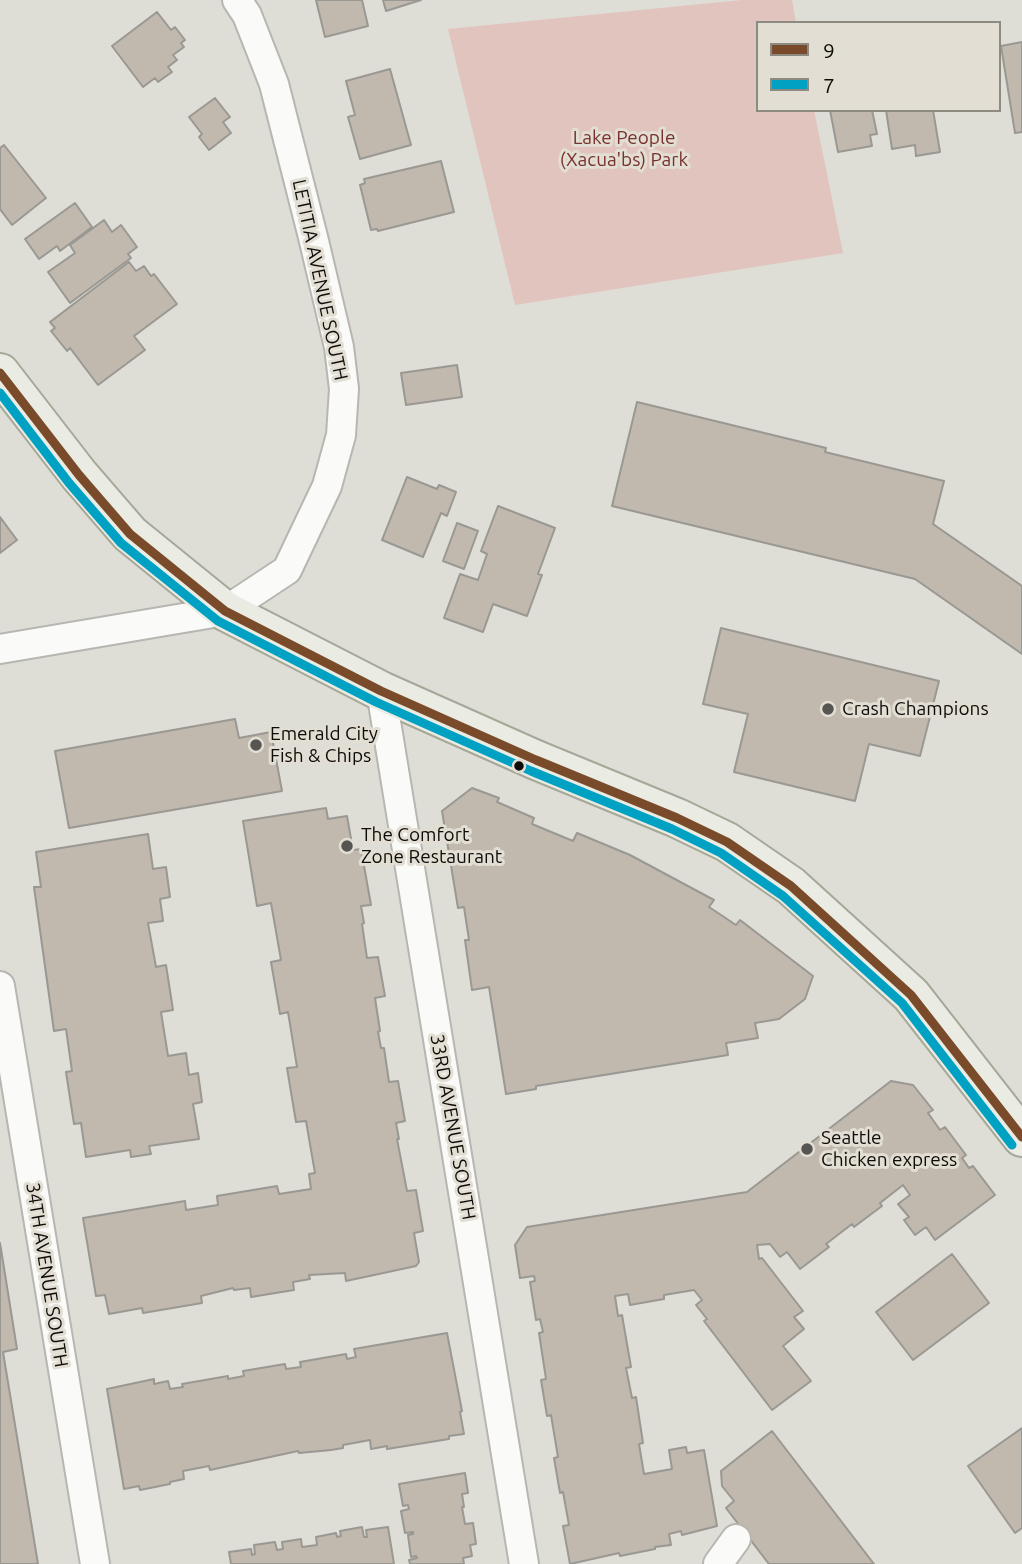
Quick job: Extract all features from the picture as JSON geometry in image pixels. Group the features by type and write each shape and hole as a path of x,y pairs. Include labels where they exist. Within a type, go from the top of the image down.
{"main road":[{"path":"0,373 79,475 130,534 225,611 381,691 727,842 791,886 911,995 1022,1137"}],"street":[{"name":"LETITIA AVENUE SOUTH","path":"225,611 287,569 327,486 341,435 344,389 336,335 274,84 247,15 237,0"},
{"path":"0,649 225,611"},
{"name":"33RD AVENUE SOUTH","path":"381,691 524,1564"},
{"name":"34TH AVENUE SOUTH","path":"0,986 95,1564"},
{"path":"718,1564 736,1539"}],"green space":[{"name":"Lake People (Xacua'bs) Park","path":"742,0 792,0 796,21 756,21 756,112 814,112 843,253 515,305 448,29"}],"building":[{"path":"316,0 362,0 368,26 325,37"},
{"path":"383,0 421,0 386,11"},
{"path":"157,12 171,30 175,27 185,40 181,43 184,47 173,55 177,60 168,67 172,72 158,82 155,78 143,87 112,46"},
{"path":"1022,42 1022,132 1015,133 1001,46"},
{"path":"390,69 411,145 360,159 348,117 355,115 346,81"},
{"path":"215,98 230,117 223,122 231,133 209,150 199,137 202,134 189,117"},
{"path":"830,112 872,112 877,134 870,135 872,146 838,152"},
{"path":"886,112 933,112 940,152 916,156 915,145 892,149"},
{"path":"4,145 46,198 12,225 0,209 0,148"},
{"path":"441,161 454,212 378,231 371,230 360,185 365,183 364,179"},
{"path":"75,203 92,227 60,251 57,246 39,259 25,239"},
{"path":"104,220 112,232 121,225 137,247 128,254 131,258 70,303 48,272 75,253 70,245"},
{"path":"129,262 136,271 144,266 151,276 154,274 177,304 134,336 145,350 98,385 70,348 67,351 51,331 55,328 50,322"},
{"path":"457,365 462,397 406,405 401,373"},
{"path":"637,402 826,448 825,452 944,481 933,524 1022,586 1022,654 915,579 612,506"},
{"path":"407,477 437,489 439,485 456,492 447,516 441,513 423,557 382,540"},
{"path":"498,506 555,528 538,574 542,575 527,616 493,604 483,632 444,618 460,574 478,580 487,554 481,551"},
{"path":"0,517 17,540 0,553"},
{"path":"457,523 478,531 464,569 443,561"},
{"name":"Crash Champions","path":"721,628 939,681 920,756 869,744 855,801 734,772 748,714 703,704"},
{"path":"235,719 239,738 271,732 282,791 69,828 55,751"},
{"path":"472,788 499,798 497,802 534,818 532,824 573,841 577,833 630,855 714,900 709,907 736,925 740,920 813,976 805,999 779,1019 755,1023 758,1038 726,1043 728,1055 536,1086 536,1089 506,1094 489,987 472,990 465,940 469,940 464,907 458,908 442,811"},
{"path":"326,808 328,819 347,816 353,850 361,849 371,905 361,906 362,924 367,958 378,957 385,996 375,998 378,1032 381,1048 384,1048 389,1082 398,1081 405,1121 396,1123 397,1139 407,1191 416,1190 423,1231 414,1233 419,1262 416,1266 346,1281 345,1273 309,1275 310,1279 293,1282 294,1290 251,1297 250,1288 233,1288 201,1296 202,1303 143,1313 142,1308 109,1314 105,1295 96,1296 83,1218 185,1201 186,1210 218,1205 217,1196 277,1186 279,1194 311,1189 309,1174 315,1173 306,1121 296,1122 287,1068 297,1067 288,1012 280,1014 271,962 281,960 271,903 257,906 243,821"},
{"path":"148,834 153,869 166,867 170,897 160,899 163,921 148,923 156,967 166,965 173,1010 161,1012 168,1056 186,1053 189,1075 198,1073 202,1102 193,1104 199,1139 149,1146 151,1154 131,1157 130,1150 86,1157 81,1123 74,1124 66,1072 72,1071 66,1029 54,1031 34,887 41,887 36,852"},
{"path":"891,1081 913,1085 933,1110 928,1113 940,1130 945,1127 966,1155 962,1158 969,1168 973,1166 995,1195 935,1240 926,1227 915,1235 904,1220 909,1217 898,1204 910,1195 903,1185 880,1203 882,1206 854,1227 852,1224 826,1244 829,1247 800,1269 787,1252 780,1257 770,1244 757,1245 759,1259 762,1258 803,1311 794,1317 804,1329 783,1346 811,1381 772,1410 704,1321 707,1319 696,1305 702,1300 694,1290 630,1305 628,1294 615,1296 618,1316 622,1315 631,1367 626,1368 632,1398 636,1397 643,1443 639,1444 644,1474 672,1469 669,1450 686,1447 687,1453 704,1450 717,1526 682,1535 681,1531 669,1534 671,1545 570,1564 563,1526 569,1525 554,1458 558,1457 551,1415 547,1416 541,1380 546,1379 539,1333 543,1332 540,1319 536,1320 530,1282 535,1281 534,1276 520,1278 515,1245 527,1227 747,1192"},
{"path":"0,1243 17,1349 3,1352 38,1564 0,1564"},
{"path":"952,1254 989,1303 913,1360 876,1312"},
{"path":"447,1333 464,1434 387,1449 387,1446 371,1449 370,1440 331,1450 298,1451 210,1470 209,1466 183,1471 184,1479 170,1484 140,1490 139,1486 124,1489 107,1389 154,1379 154,1384 168,1381 170,1389 183,1387 182,1384 244,1376 243,1371 285,1364 286,1369 301,1367 300,1362 346,1354 347,1359 356,1357 354,1349"},
{"path":"1022,1428 1022,1528 1015,1533 968,1466"},
{"path":"772,1431 874,1564 769,1564 726,1508 734,1501 722,1486 721,1471"},
{"path":"465,1473 468,1493 462,1494 462,1507 465,1524 473,1523 476,1544 470,1545 472,1556 463,1558 464,1564 410,1564 409,1560 417,1558 411,1557 408,1535 413,1532 405,1533 401,1511 409,1509 408,1505 403,1506 399,1484"},
{"path":"362,1527 364,1537 367,1537 366,1530 388,1527 394,1564 231,1564 229,1552 251,1549 252,1555 255,1554 254,1545 275,1542 277,1550 283,1549 282,1542 301,1539 302,1547 317,1545 316,1537 336,1533 337,1537 341,1536 340,1531"}],"transit line":[{"name":"9","path":"0,373 79,475 130,534 225,611 381,691 727,842 791,886 911,995 1022,1137"},
{"name":"7","path":"0,393 69,483 121,543 218,621 376,702 531,771 672,829 721,853 783,896 902,1003 1012,1145"}],"place":[{"name":"Crash Champions","path":"828,709"},
{"name":"Emerald City Fish & Chips","path":"256,745"},
{"name":"The Comfort Zone Restaurant","path":"347,846"},
{"name":"Seattle Chicken express","path":"807,1149"}]}
